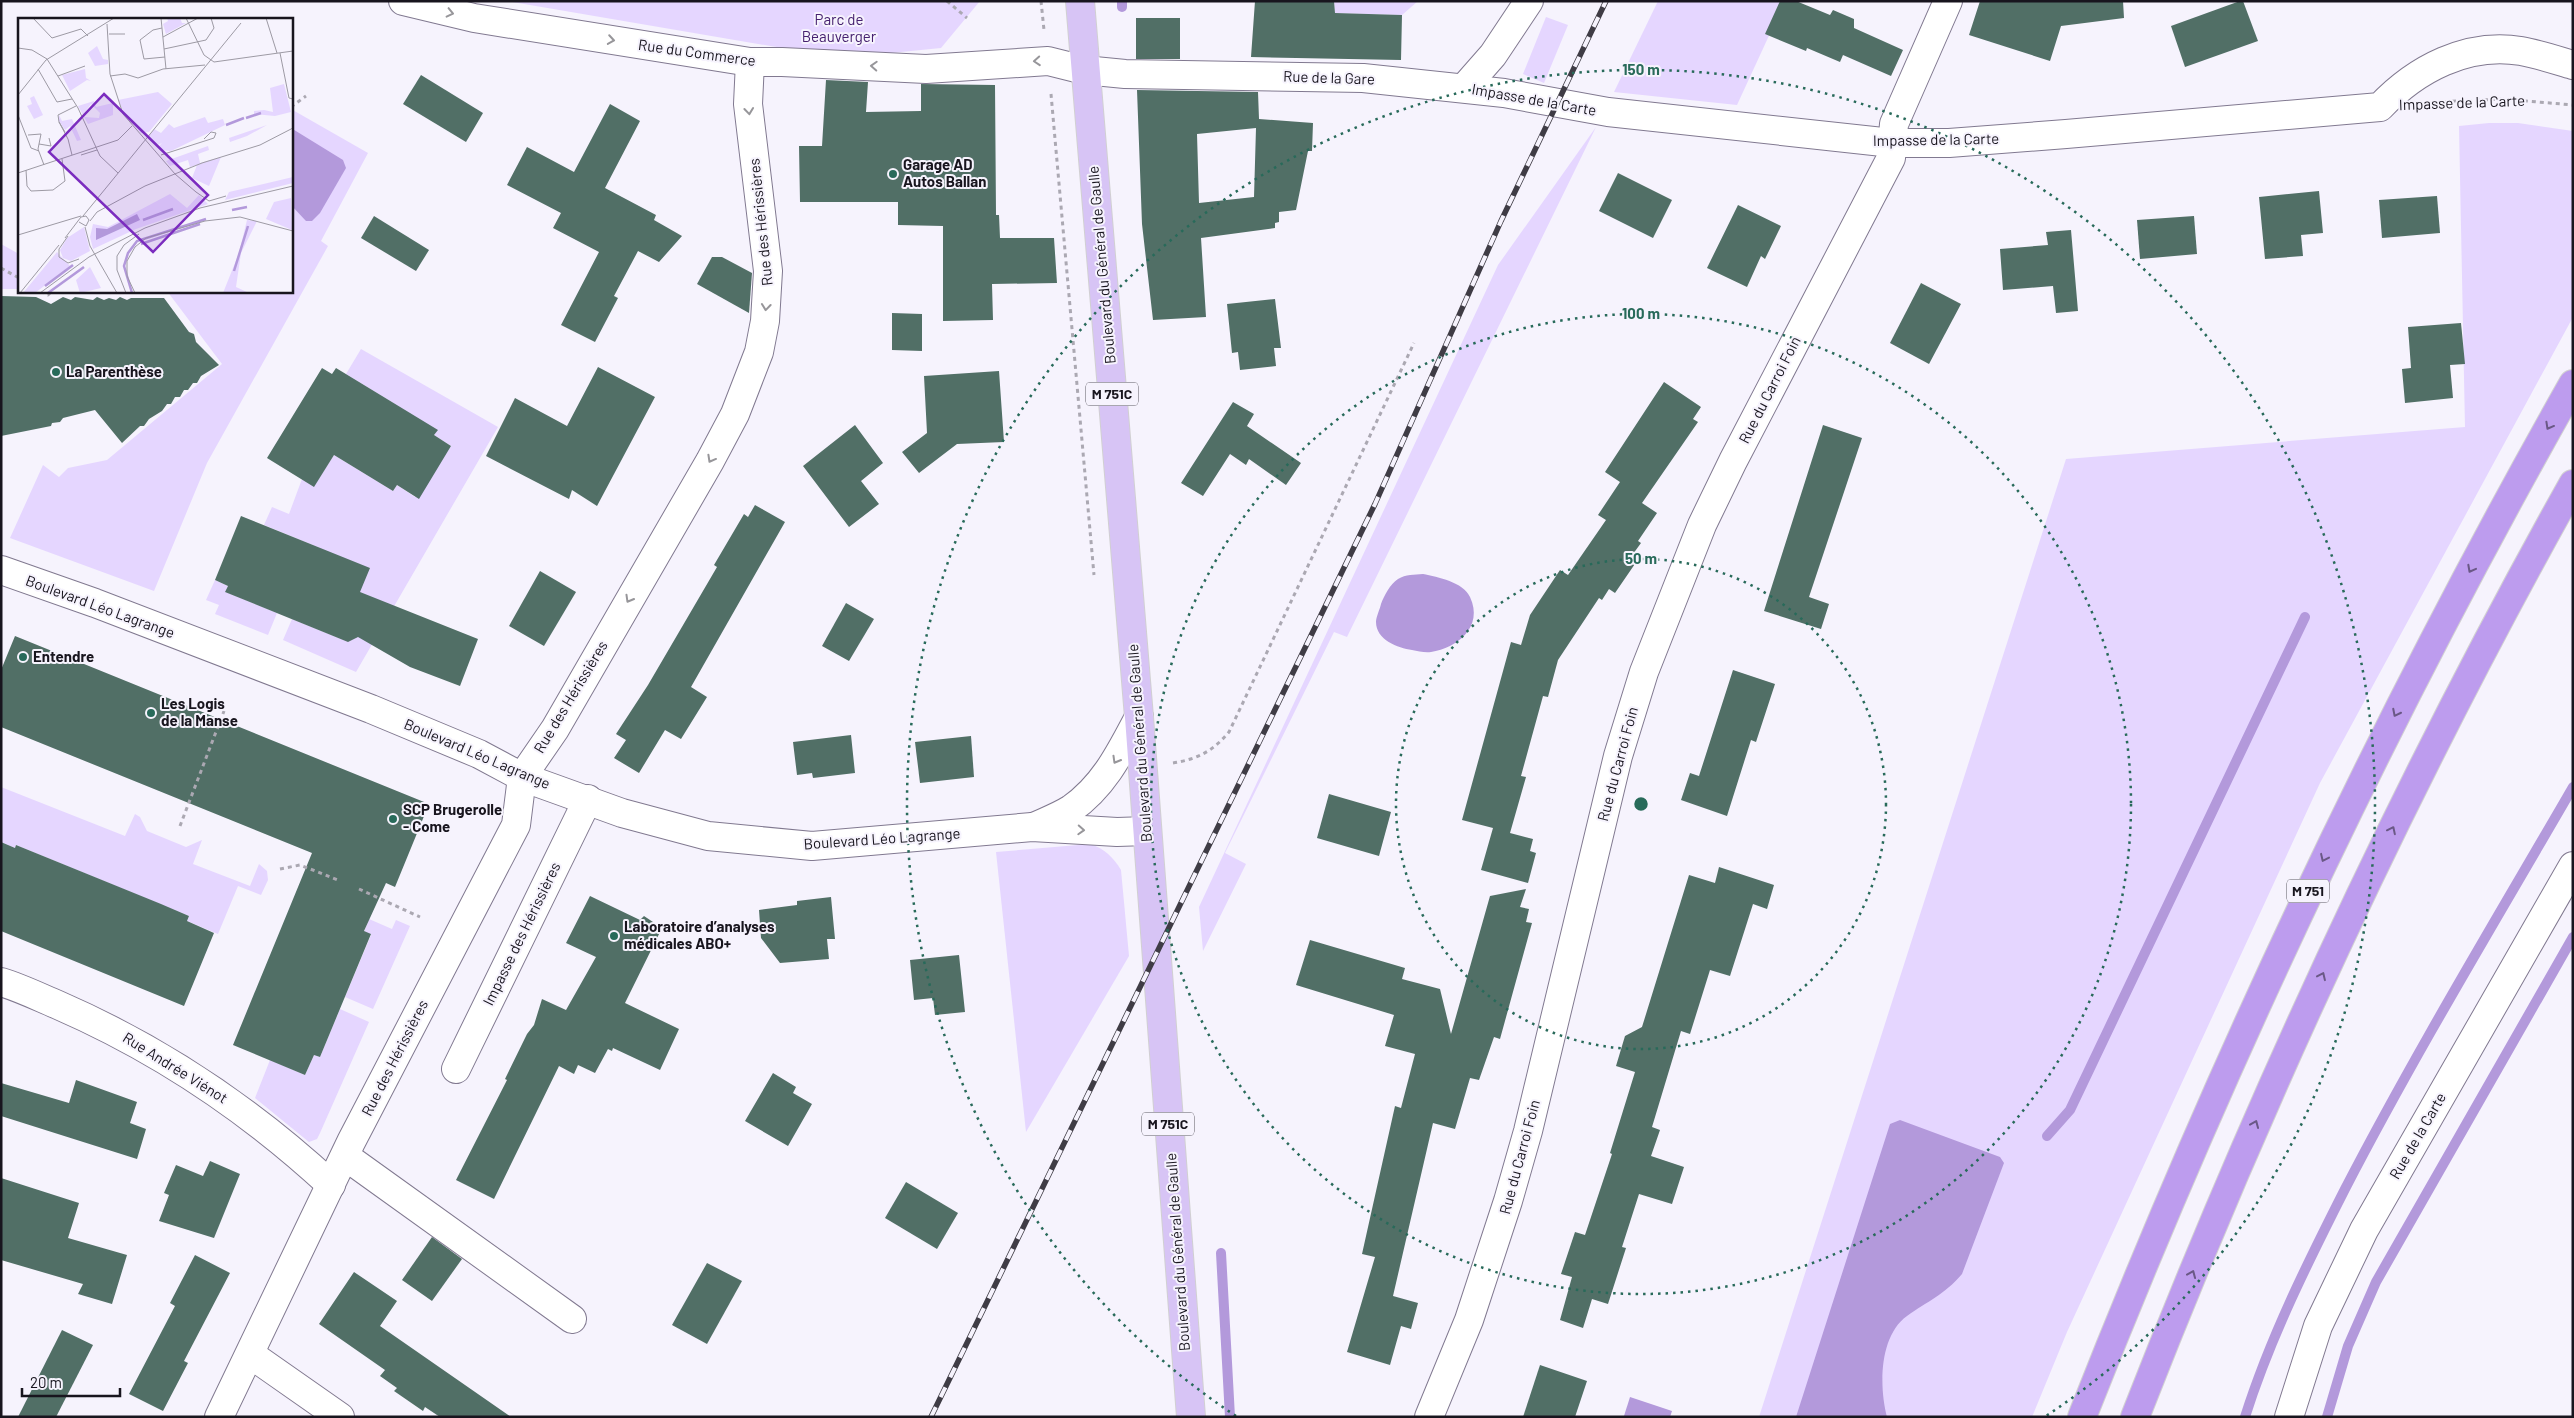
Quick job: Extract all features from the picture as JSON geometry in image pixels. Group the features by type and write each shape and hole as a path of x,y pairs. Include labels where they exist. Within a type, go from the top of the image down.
{"highway":[{"name":"M 751","path":"2082,1417 2180,1174 2329,847 2451,606 2573,384"},
{"path":"2135,1417 2177,1308 2265,1103 2373,869 2490,637 2573,484"},
{"path":"2152,1417 2177,1308"}],"main road":[{"name":"M 751C","path":"1080,1 1084,70"},
{"name":"Boulevard du Général de Gaulle","path":"1084,70 1139,718 1191,1417"}],"street":[{"name":"Rue du Commerce","path":"403,1 474,18 750,62 926,69 1048,61 1084,70"},
{"path":"1464,88 1493,55 1529,1"},
{"name":"Rue du Carroi Foin","path":"1429,1417 1470,1320 1508,1201 1528,1131 1618,756 1644,672 1702,526 1733,461 1891,158 1894,124 1948,1"},
{"name":"Impasse de la Carte","path":"1464,88 1504,93 1604,112 1892,144 1949,143 2380,107 2398,88 2440,62 2477,50 2520,51 2573,64"},
{"name":"Rue des Hérissières","path":"219,1417 345,1156 516,825 522,777 555,729 710,461 735,414 759,352 765,321 768,272 748,104 750,62"},
{"name":"Rue de la Gare","path":"1084,70 1125,74 1363,78 1464,88"},
{"name":"Boulevard Léo Lagrange","path":"1,570 371,709 480,754 522,777 588,799 622,813 708,836 812,846 1032,827 1118,832 1147,831"},
{"name":"Boulevard Léo Lagrange","path":"1032,827 1069,810 1091,793 1108,774 1139,718"},
{"name":"Impasse des Hérissières","path":"456,1069 588,799"},
{"name":"Rue de la Carte","path":"2289,1417 2318,1326 2364,1230 2573,866"},
{"name":"Rue Andrée Viénot","path":"1,982 96,1021 153,1052 220,1094 331,1185"},
{"path":"345,1156 572,1319"},
{"path":"250,1354 340,1417"}],"path":[{"path":"947,1 967,18"},
{"name":"M 751C","path":"1041,1 1094,576"},
{"path":"292,106 306,96"},
{"name":"Impasse de la Carte","path":"2434,102 2503,99 2573,105"},
{"path":"1,268 18,277"},
{"path":"1142,767 1192,760 1214,749 1230,732 1414,343"},
{"path":"180,826 224,711"},
{"path":"280,869 300,865 338,880"},
{"path":"359,890 420,917"}],"green space":[{"name":"Parc de Beauverger","path":"506,1 980,1 941,48 841,58"},
{"path":"1334,1 1418,1 1402,15 1335,13"},
{"path":"1658,1 1785,1 1737,105 1614,92"},
{"path":"1546,17 1568,25 1544,83 1523,74"},
{"path":"292,110 368,153 321,241 328,246 207,463 154,591 10,538 43,465 59,477 68,468 107,460 222,364 168,292 292,292"},
{"path":"2518,123 2573,131 2573,317 2320,783 2067,1332 2032,1417 1759,1417 2066,459 2465,427 2459,126"},
{"path":"1596,127 1347,637 1334,632 1225,853 1246,864 1203,951 1199,907 1498,265"},
{"path":"1,244 18,253 18,289 1,289"},
{"path":"361,349 498,427 356,672 283,640 292,619 341,639 320,548 264,525 272,507 289,514 302,479 314,486 334,455 393,491 397,485 415,497 451,446 434,435 437,430 346,374"},
{"path":"215,580 228,586 226,592 277,613 268,635 215,614 219,605 206,600"},
{"path":"1,787 125,836 135,814 140,817 147,831 186,847 202,840 193,864 250,886 259,864 267,871 268,880 261,895 238,886 218,934 187,921 189,916 16,845 15,848 1,842"},
{"path":"1090,844 1108,854 1121,870 1129,956 1026,1132 996,852"},
{"path":"369,919 392,929 396,920 410,926 373,1009 345,997 371,935 364,932"},
{"path":"340,1009 369,1022 317,1139 309,1142 255,1098 270,1060 305,1075 314,1055 320,1057"}],"shaded area":[{"path":"292,129 343,160 346,168 320,213 312,221 306,221 292,206"},
{"path":"1423,574 1450,581 1462,588 1470,597 1473,608 1471,627 1458,641 1441,650 1429,652 1406,649 1394,645 1380,634 1376,622 1382,601 1392,584 1404,576"},
{"path":"1900,1120 2000,1157 2004,1163 1962,1274 1942,1293 1907,1316 1891,1336 1886,1349 1882,1377 1887,1417 1796,1417 1890,1124"},
{"path":"1630,1397 1672,1411 1670,1417 1624,1416"}],"building":[{"path":"1255,1 1334,1 1335,13 1402,15 1401,60 1251,57"},
{"path":"1780,1 1796,1 1830,15 1833,10 1854,19 1854,28 1903,50 1891,76 1843,55 1840,62 1807,48 1806,51 1765,34"},
{"path":"1980,1 2123,1 2124,18 2061,26 2050,61 1969,35"},
{"path":"2243,1 2258,41 2185,67 2171,26"},
{"path":"1136,18 1180,18 1180,59 1136,59"},
{"path":"421,75 483,113 466,142 403,104"},
{"path":"826,80 868,82 866,112 921,111 921,84 995,85 996,215 999,215 1000,238 1054,238 1057,283 992,284 993,320 943,321 943,226 898,225 898,202 800,202 799,146 822,146"},
{"path":"1137,90 1258,92 1259,119 1313,123 1312,151 1308,151 1296,210 1279,212 1279,222 1275,223 1275,228 1201,238 1206,317 1153,320 1142,224","holes":["1256,128 1254,197 1199,203 1197,134"]},
{"path":"610,104 640,121 605,188 656,215 654,220 682,236 659,262 638,251 614,296 618,298 595,342 561,325 599,252 553,228 561,213 507,185 527,147 574,172"},
{"path":"1618,173 1672,200 1653,238 1599,211"},
{"path":"2319,191 2323,233 2301,235 2303,256 2265,259 2259,197"},
{"path":"2437,196 2440,233 2382,238 2379,200"},
{"path":"1738,205 1781,226 1765,259 1761,256 1747,287 1707,268"},
{"path":"374,216 429,250 416,271 361,238"},
{"path":"2194,216 2197,254 2140,259 2137,220"},
{"path":"2071,230 2078,311 2056,313 2053,286 2003,290 2000,249 2048,245 2046,232"},
{"path":"712,257 722,257 752,273 749,313 697,284"},
{"path":"1921,283 1961,304 1929,364 1890,343"},
{"name":"La Parenthèse","path":"1,296 36,297 51,304 63,297 71,300 75,297 93,300 97,297 104,300 109,298 116,300 120,297 127,300 131,298 164,298 189,332 194,334 196,342 219,365 201,376 197,383 193,383 188,390 184,390 180,397 175,397 171,404 167,404 162,411 149,419 144,426 140,426 122,443 95,410 63,418 60,422 52,423 51,426 1,436"},
{"path":"1275,299 1281,348 1274,348 1276,366 1240,370 1238,352 1232,353 1227,304"},
{"path":"892,313 922,314 922,351 892,350"},
{"path":"2461,323 2465,364 2450,365 2453,398 2405,403 2402,369 2411,368 2408,327"},
{"path":"598,367 655,397 597,506 572,490 569,499 486,456 515,398 567,426"},
{"path":"322,368 332,374 336,368 438,430 434,435 451,446 419,499 397,485 393,491 334,455 314,487 267,458"},
{"path":"999,371 1004,442 957,444 919,473 902,452 927,433 924,376"},
{"path":"1664,382 1701,407 1693,419 1698,422 1642,503 1657,513 1638,541 1641,543 1633,554 1639,558 1615,593 1609,589 1602,600 1599,598 1558,660 1548,697 1543,696 1521,776 1526,777 1510,833 1533,839 1530,851 1536,853 1528,883 1481,870 1493,828 1462,820 1511,642 1521,645 1530,615 1560,570 1568,575 1606,520 1598,515 1620,482 1605,472"},
{"path":"1233,402 1254,414 1247,426 1301,463 1286,485 1249,459 1246,465 1230,454 1203,496 1181,483"},
{"path":"855,425 883,463 861,481 879,504 849,527 803,466"},
{"path":"1823,425 1862,438 1809,597 1829,604 1821,629 1764,611"},
{"path":"755,505 785,522 691,687 707,697 681,739 665,730 639,773 614,758 626,740 616,734 648,685 717,567 714,565 744,514 748,517"},
{"path":"241,516 370,568 360,592 478,639 460,686 410,667 358,637 348,642 225,592 228,586 215,580"},
{"path":"540,571 576,592 544,646 509,626"},
{"path":"846,603 874,619 849,661 822,646"},
{"path":"15,636 429,804 395,887 386,883 364,931 371,934 320,1057 314,1055 305,1075 233,1045 312,853 1,727 1,670"},
{"path":"1733,670 1775,684 1756,742 1751,740 1727,816 1681,800 1690,773 1699,776"},
{"path":"851,735 855,773 813,778 812,773 797,775 793,742"},
{"path":"971,736 974,777 920,783 915,742"},
{"path":"1329,794 1391,812 1379,856 1317,838"},
{"path":"1,842 15,848 16,845 161,904 189,916 187,921 214,933 184,1006 1,931"},
{"path":"1719,867 1774,885 1767,909 1753,904 1730,976 1710,970 1690,1034 1681,1031 1652,1127 1660,1130 1651,1156 1684,1167 1672,1204 1639,1194 1622,1247 1626,1248 1608,1304 1592,1299 1583,1328 1560,1320 1572,1277 1561,1274 1575,1232 1585,1235 1612,1154 1610,1153 1635,1072 1616,1066 1625,1036 1642,1027 1689,875 1715,883"},
{"path":"1526,889 1520,907 1529,909 1526,922 1532,923 1500,1039 1494,1037 1479,1080 1470,1078 1455,1129 1433,1123 1393,1296 1418,1303 1411,1329 1401,1326 1390,1365 1347,1352 1375,1257 1362,1254 1395,1106 1401,1108 1415,1054 1385,1046 1394,1015 1296,985 1310,940 1405,968 1402,979 1440,989 1451,1034 1490,896"},
{"path":"590,896 640,920 644,916 662,928 625,1003 679,1029 660,1070 613,1048 612,1051 608,1049 595,1073 578,1065 574,1074 559,1066 494,1199 456,1180 507,1080 505,1079 527,1034 534,1025 542,999 566,1010 596,957 566,943"},
{"path":"831,897 835,939 827,939 829,959 780,963 761,938 759,910 797,905 797,901"},
{"path":"959,955 965,1012 935,1015 933,998 914,1000 910,960"},
{"path":"773,1073 796,1087 793,1093 812,1104 788,1146 745,1121"},
{"path":"76,1080 137,1102 130,1123 146,1129 137,1159 1,1116 1,1083 69,1103"},
{"path":"210,1161 240,1174 214,1238 159,1221 169,1195 164,1193 176,1165 203,1176"},
{"path":"1,1178 79,1203 68,1238 127,1255 112,1304 78,1294 83,1284 1,1260"},
{"path":"906,1182 958,1213 937,1249 885,1218"},
{"path":"432,1237 462,1259 432,1301 402,1280"},
{"path":"195,1255 230,1273 184,1361 188,1363 163,1411 129,1394 175,1306 170,1303"},
{"path":"707,1263 742,1281 707,1344 672,1325"},
{"path":"354,1272 397,1301 380,1326 511,1417 440,1417 425,1407 423,1411 394,1391 397,1388 380,1376 385,1370 319,1324"},
{"path":"62,1330 93,1345 56,1417 18,1417"},
{"path":"1540,1365 1587,1381 1575,1417 1523,1417"}],"waterway":[{"path":"1122,1 1122,7"},
{"path":"2047,1136 2070,1110 2305,617"},
{"path":"2245,1417 2278,1329 2345,1189 2428,1037 2573,787"},
{"path":"2327,1417 2348,1346 2376,1282 2573,937"},
{"path":"1221,1253 1230,1417"}],"railway":[{"path":"931,1417 1375,504 1501,221 1606,1"}],"place":[{"name":"Garage AD Autos Ballan","path":"893,174"},
{"name":"La Parenthèse","path":"56,372"},
{"name":"Entendre","path":"23,657"},
{"name":"Les Logis de la Manse","path":"151,713"},
{"name":"SCP Brugerolle - Come","path":"393,819"},
{"name":"Laboratoire d’analyses médicales ABO+","path":"614,936"}]}
